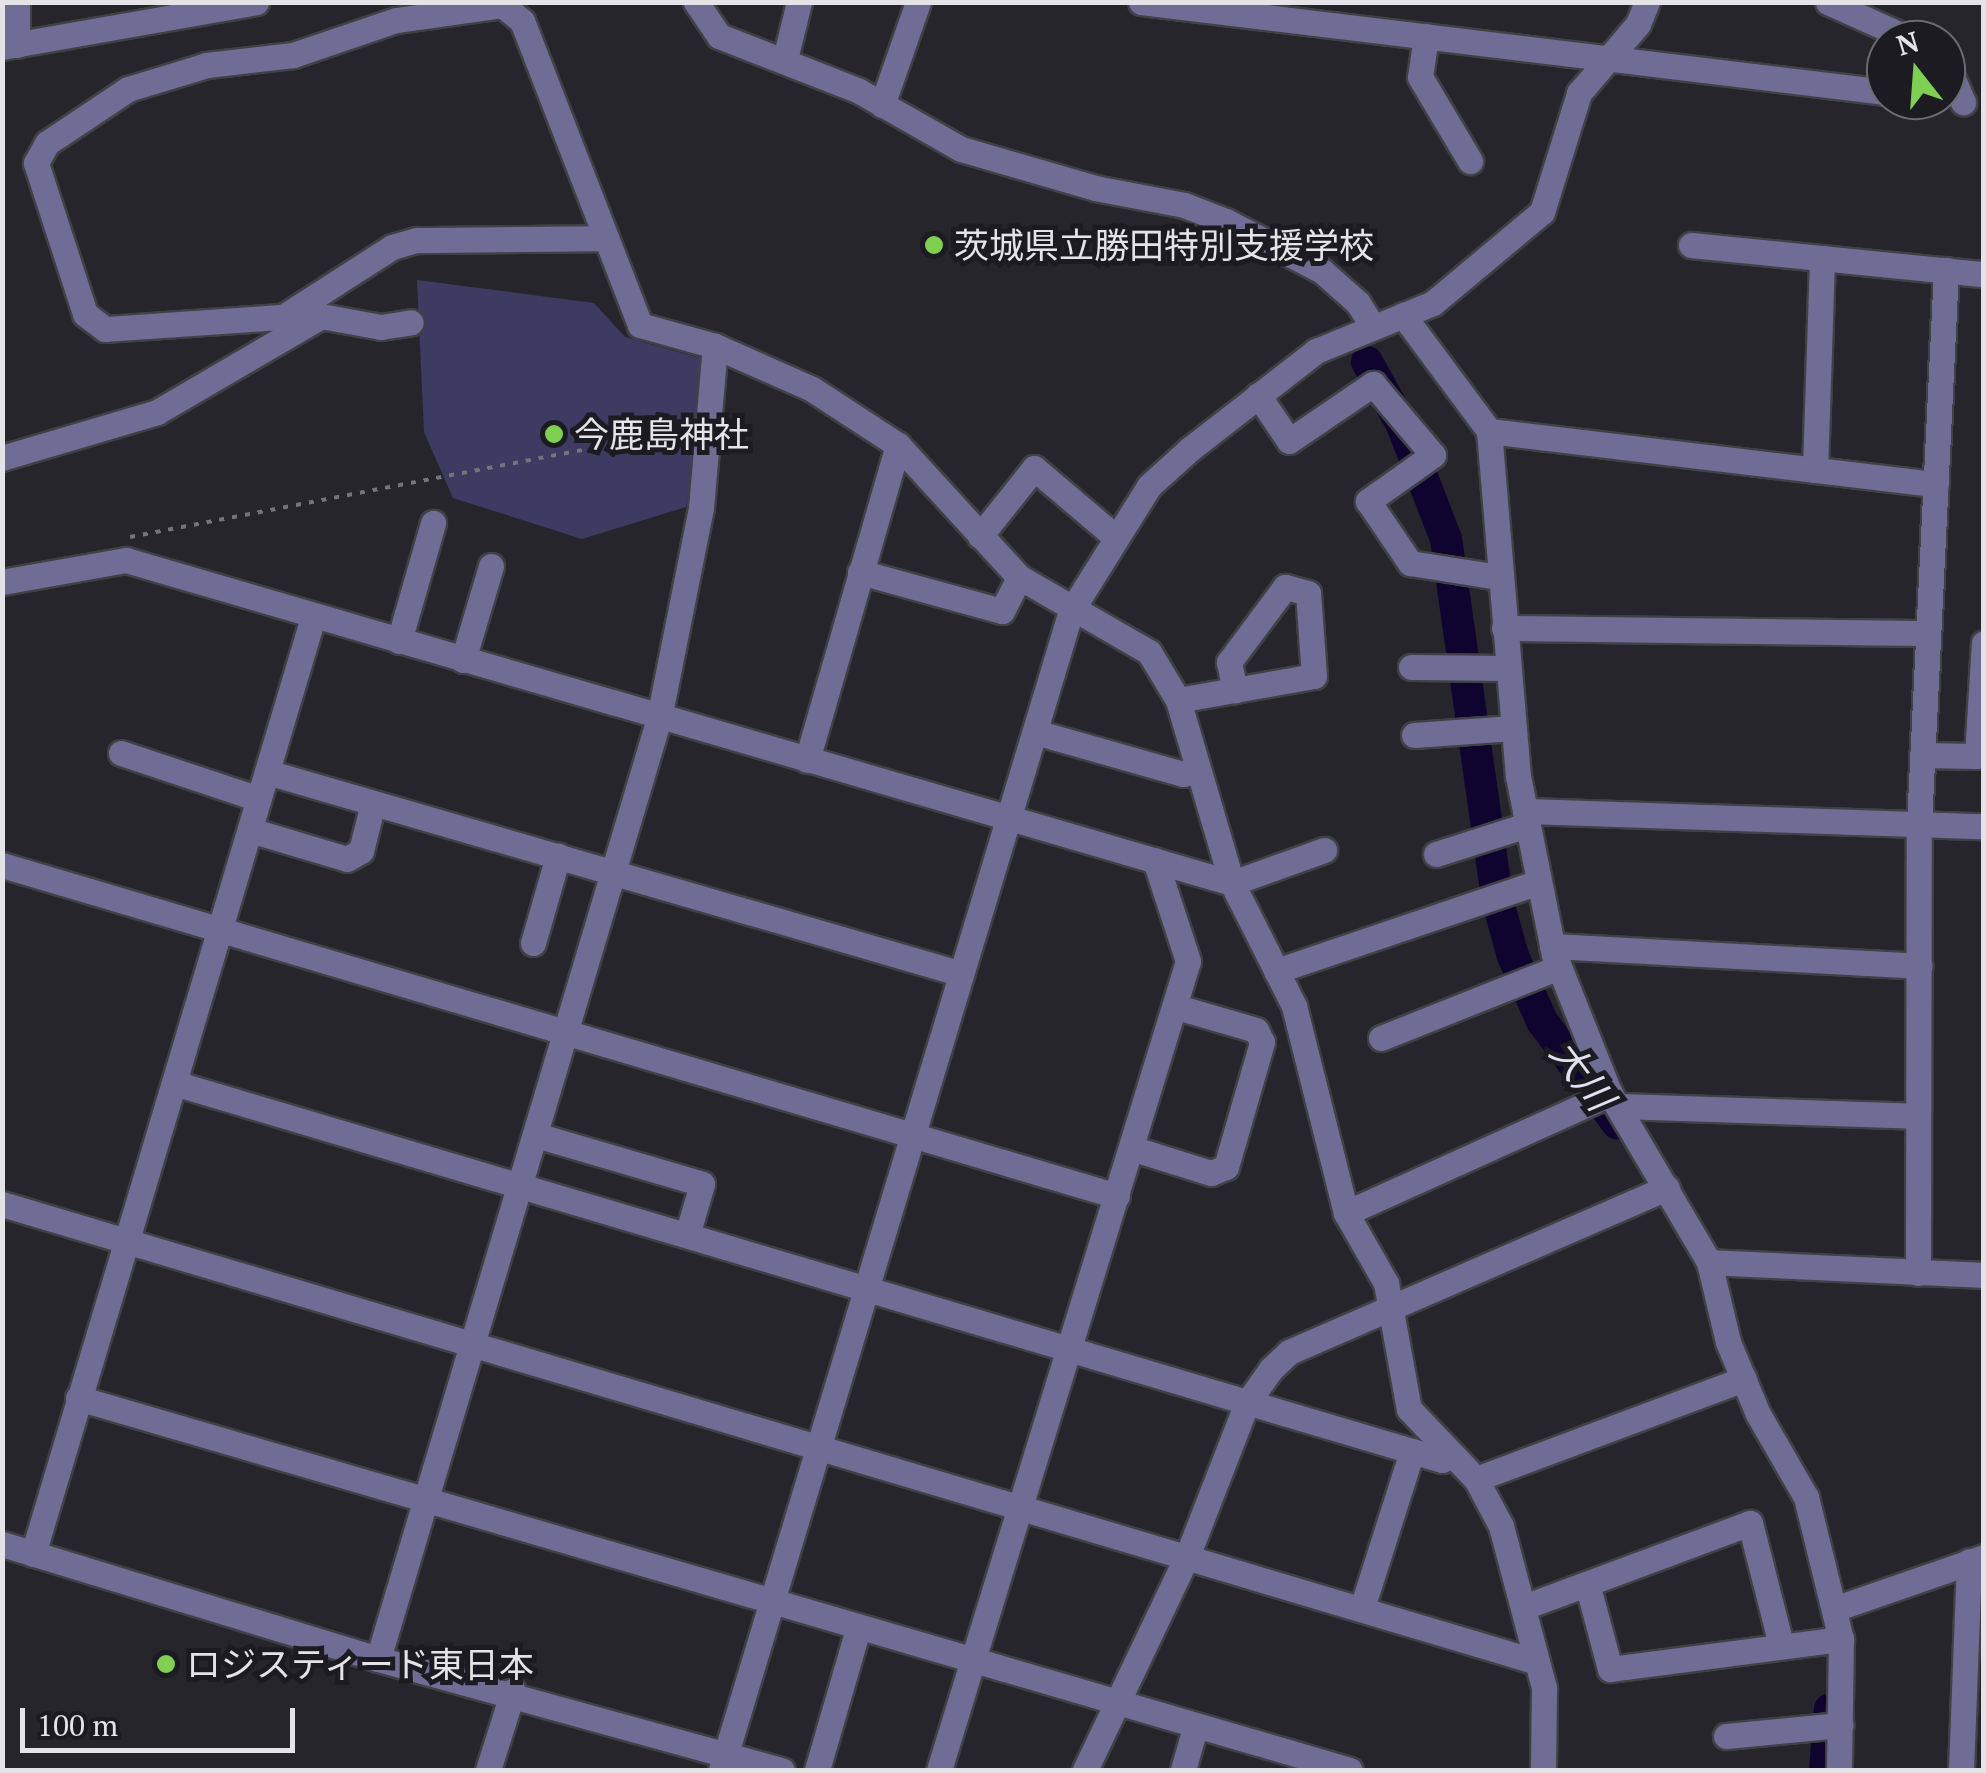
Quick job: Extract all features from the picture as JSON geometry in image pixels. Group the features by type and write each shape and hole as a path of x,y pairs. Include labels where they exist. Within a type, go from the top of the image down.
{"street":[{"path":"17,2 10,46 256,2"},
{"path":"696,2 719,36 785,59 882,105 961,149 1226,221 1322,271 1358,303 1372,326"},
{"path":"785,59 799,2"},
{"path":"882,105 918,2"},
{"path":"1141,2 1866,90"},
{"path":"723,1763 959,972 1071,612 1113,536 1149,486 1316,351 1444,295 1542,212 1572,108 1612,58 1647,2"},
{"path":"1828,2 1868,20"},
{"path":"606,238 417,240 392,247 283,318 105,329 91,324 36,163 46,143 128,88 207,66 293,55 394,11 490,5 514,10 606,238 640,325 715,346 812,389 898,445 1019,577 1071,612 1148,652 1178,700 1232,883 1294,1006 1346,1213 1386,1283 1395,1311 1408,1409 1448,1456 1476,1479 1500,1526 1544,1688 1543,1770"},
{"path":"1426,36 1420,77 1470,161"},
{"path":"1691,245 1984,274"},
{"path":"1815,470 1822,258"},
{"path":"1918,1273 1919,824 1946,270"},
{"path":"1403,315 1489,431 1507,668 1536,883 1556,957 1614,1100 1709,1262 1744,1379 1806,1497 1837,1608 1841,1639 1839,1770"},
{"path":"2,458 157,412 321,316 381,327 411,322"},
{"path":"378,1659 659,718 701,508 715,346"},
{"path":"1258,395 1289,442 1374,384 1434,456 1368,501 1410,563 1498,577"},
{"path":"1489,431 1936,484"},
{"path":"807,760 898,445"},
{"path":"980,536 1034,468 1113,536"},
{"path":"399,640 433,523"},
{"path":"2,582 126,560 1232,883 1324,850"},
{"path":"462,660 491,566"},
{"path":"860,572 1002,610 1019,577"},
{"path":"33,1554 313,617"},
{"path":"1504,628 1928,633"},
{"path":"1922,754 1978,756 1984,643"},
{"path":"1411,667 1507,668"},
{"path":"1178,700 1235,690"},
{"path":"1414,735 1514,728"},
{"path":"1036,732 1183,774 1198,769"},
{"path":"121,752 259,799"},
{"path":"266,772 959,972"},
{"path":"250,830 347,858 362,850 373,803"},
{"path":"1436,854 1526,818 1984,826"},
{"path":"532,943 558,856"},
{"path":"939,1770 1188,961 1155,860"},
{"path":"2,865 912,1131 1117,1196"},
{"path":"1276,971 1536,883"},
{"path":"1381,1038 1556,957 1918,966"},
{"path":"1131,1148 1211,1172 1226,1166 1262,1042 1256,1030 1174,1006"},
{"path":"174,1083 688,1232 1066,1350 1412,1451 1448,1456"},
{"path":"1346,1213 1614,1100 1918,1116"},
{"path":"536,1135 702,1184 688,1232"},
{"path":"1085,1770 1188,1554 1247,1402 1290,1352 1395,1311 1667,1188"},
{"path":"2,1204 470,1346 1188,1554 1537,1662"},
{"path":"1709,1262 1984,1275"},
{"path":"1476,1479 1744,1379"},
{"path":"78,1398 1115,1706 1350,1770"},
{"path":"1362,1608 1412,1451"},
{"path":"1524,1607 1750,1523 1782,1645"},
{"path":"2,1544 378,1659 513,1692 723,1763 782,1770"},
{"path":"1837,1608 1976,1559 1961,1770"},
{"path":"1588,1586 1610,1670 1841,1639"},
{"path":"818,1770 858,1629"},
{"path":"488,1770 513,1692"},
{"path":"1726,1736 1840,1725"},
{"path":"1183,1770 1195,1728"}],"path":[{"path":"112,541 591,448"}],"shaded area":[{"path":"417,280 594,303 625,337 714,362 686,507 582,539 453,498 424,432"}],"waterway":[{"name":"大川","path":"1367,362 1402,425 1446,539 1497,899 1513,956 1542,1021 1617,1123"},
{"name":"大川","path":"1825,1770 1830,1709"}],"place":[{"name":"茨城県立勝田特別支援学校","path":"934,245"},
{"name":"今鹿島神社","path":"554,434"},
{"name":"ロジスティード東日本","path":"166,1664"}]}
